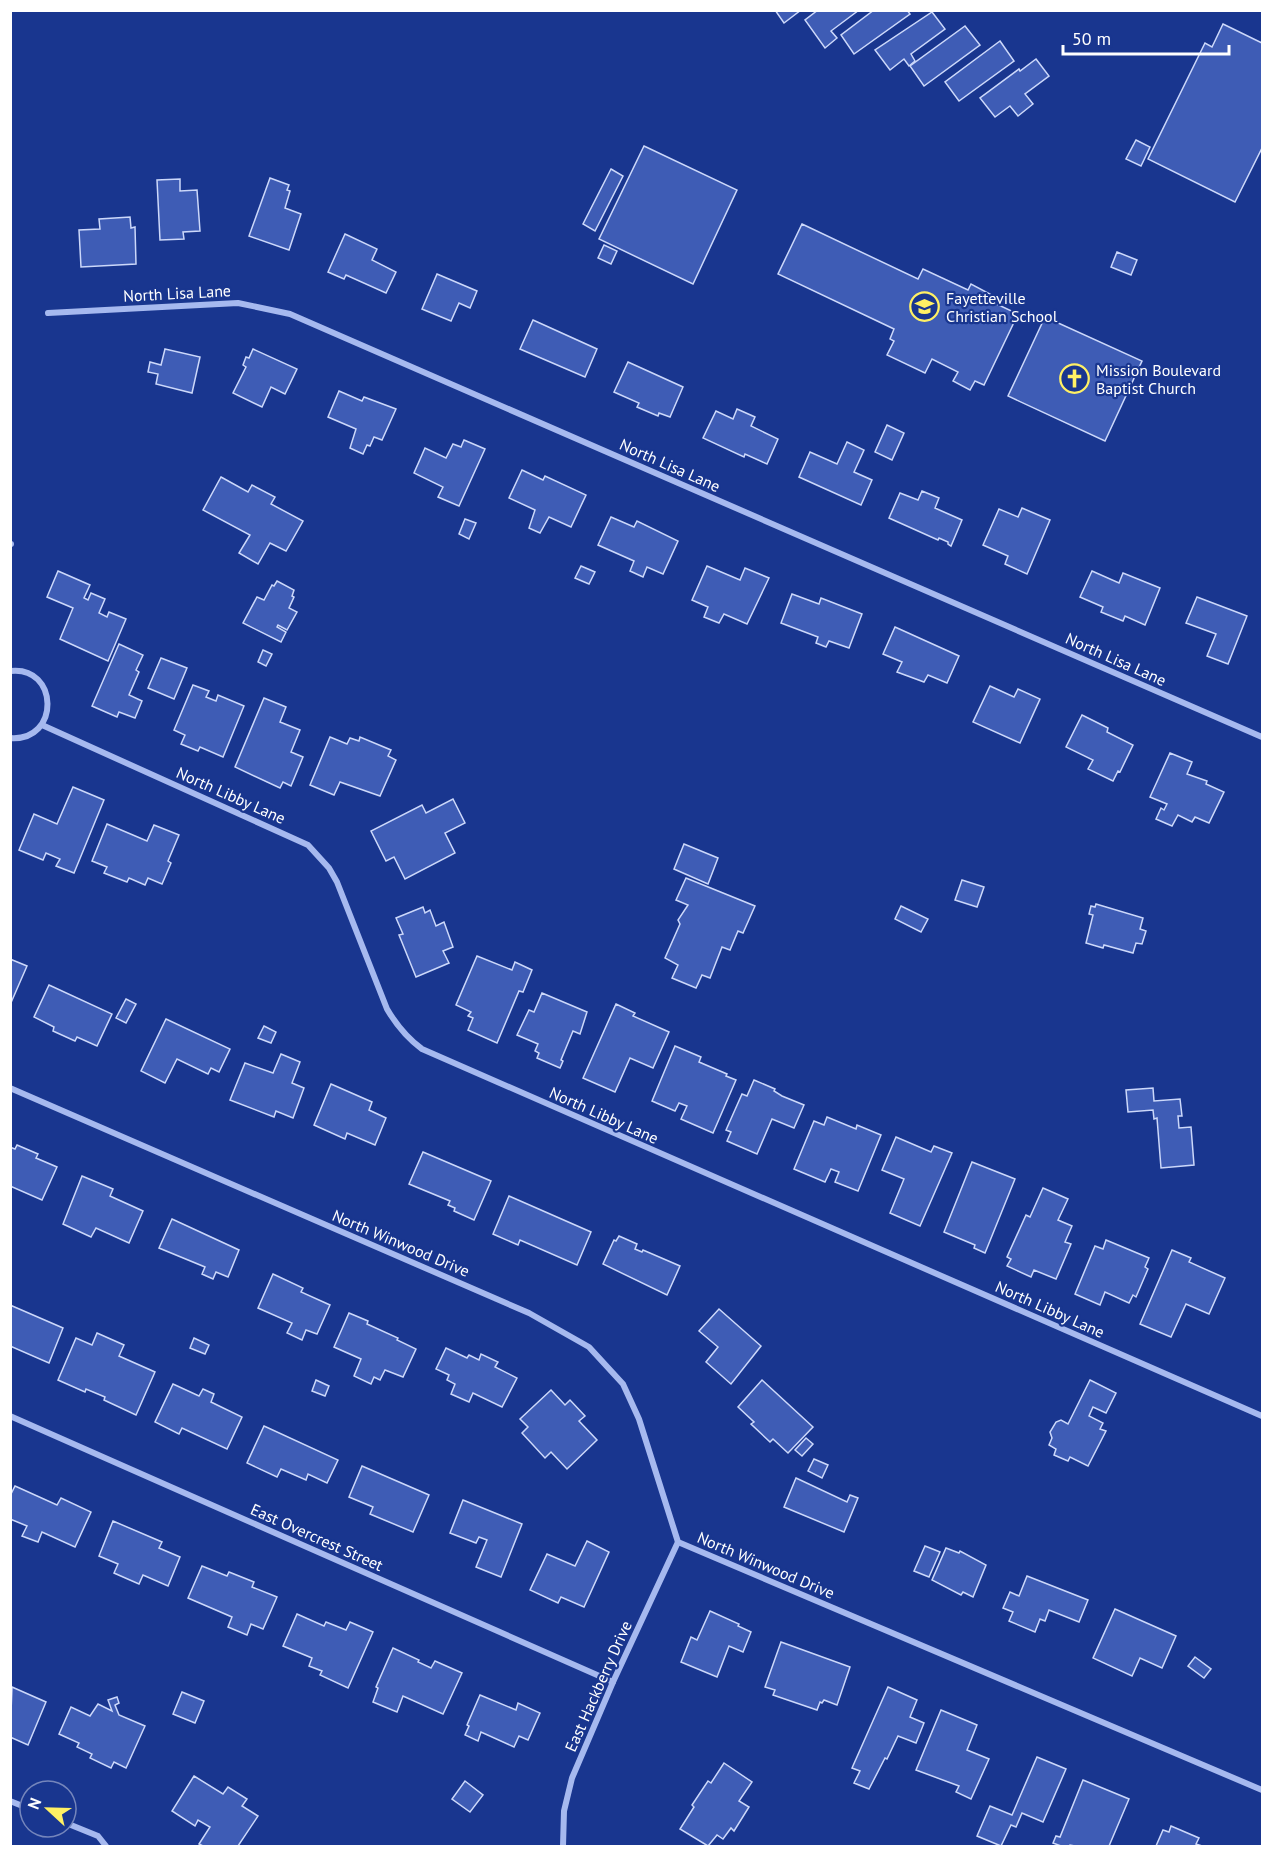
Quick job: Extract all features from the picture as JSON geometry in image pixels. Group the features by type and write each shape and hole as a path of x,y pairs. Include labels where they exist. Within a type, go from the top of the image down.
{"street":[{"name":"North Lisa Lane","path":"48,313 238,303 290,314 1263,737"},
{"path":"10,671 27,672 36,677 48,695 49,705 42,725 34,732 24,737 10,738"},
{"name":"North Libby Lane","path":"42,725 308,845 329,868 337,882 387,1009 409,1039 422,1049 1263,1416"},
{"name":"North Winwood Drive","path":"10,1088 529,1313 589,1347 623,1384 639,1419 678,1542 1263,1790"},
{"name":"East Overcrest Street","path":"10,1416 612,1682"},
{"name":"East Hackberry Drive","path":"563,1846 564,1811 572,1778 612,1682 678,1542"},
{"path":"78,1828 98,1836 106,1846"}],"building":[{"path":"775,10 801,10 784,23"},
{"path":"818,10 859,10 831,31 837,38 825,48 805,20"},
{"path":"874,10 907,10 910,14 854,54 841,35"},
{"path":"932,12 945,29 911,54 915,61 909,66 904,59 890,70 875,50"},
{"path":"1223,24 1262,43 1262,148 1235,202 1148,159 1205,43 1212,47"},
{"path":"965,26 980,45 924,86 910,66"},
{"path":"1000,41 1014,61 959,101 945,82"},
{"path":"1036,59 1049,76 1025,94 1033,104 1018,116 1010,106 995,117 980,98"},
{"path":"1136,140 1150,147 1141,166 1126,159"},
{"path":"644,146 737,190 693,284 599,239"},
{"path":"611,169 623,176 595,231 583,224"},
{"path":"270,178 289,185 287,190 290,191 285,208 301,214 289,250 249,236"},
{"path":"180,179 180,191 197,190 200,231 183,232 184,239 160,240 157,180"},
{"path":"130,217 131,228 135,227 136,264 81,267 79,230 100,229 99,219"},
{"name":"Fayetteville Christian School","path":"802,224 918,279 923,269 968,290 971,284 990,294 988,300 1018,314 984,385 975,381 970,390 953,381 958,372 932,359 925,373 887,355 894,341 890,339 894,329 778,274"},
{"path":"345,234 377,249 372,260 396,272 386,293 346,275 344,279 328,272"},
{"path":"604,245 617,251 611,264 598,258"},
{"path":"1117,252 1137,260 1131,275 1111,267"},
{"path":"437,274 477,291 470,308 459,303 451,321 422,309"},
{"name":"Mission Boulevard Baptist Church","path":"1045,317 1142,361 1105,441 1008,396"},
{"path":"533,320 597,349 585,377 520,349"},
{"path":"165,349 200,357 192,393 156,384 158,374 148,372 150,362 161,365"},
{"path":"253,349 297,369 285,394 271,387 262,407 233,393 246,367 243,365 246,357 249,358"},
{"path":"628,362 683,387 670,417 659,413 658,416 637,407 639,403 614,392"},
{"path":"339,391 362,401 364,397 396,409 382,440 374,437 363,454 350,448 356,429 328,417"},
{"path":"737,409 755,417 751,426 778,439 767,464 745,454 744,457 703,438 716,411 733,419"},
{"path":"887,425 904,433 892,460 875,452"},
{"path":"464,440 485,449 459,506 438,497 443,487 414,473 425,448 446,458 453,444 461,447"},
{"path":"847,442 864,450 854,472 872,480 861,505 799,477 810,452 837,464"},
{"path":"522,470 543,480 545,476 586,495 571,527 549,517 540,533 529,528 535,510 509,498"},
{"path":"221,477 248,492 252,485 275,497 271,504 303,521 286,551 270,543 258,564 239,553 250,535 203,510"},
{"path":"922,491 939,498 935,508 962,520 951,546 948,542 939,538 938,540 889,518 900,493 918,500"},
{"path":"1022,508 1050,520 1027,574 1005,564 1008,556 983,545 999,509 1018,517"},
{"path":"611,517 634,527 637,521 678,541 663,574 647,567 643,577 630,571 634,561 598,545"},
{"path":"465,519 476,523 469,539 459,534"},
{"path":"581,566 595,572 589,584 575,578"},
{"path":"707,566 740,580 745,568 769,578 747,624 724,614 719,623 704,617 708,607 692,600"},
{"path":"58,571 90,585 84,598 88,600 91,593 105,599 99,613 107,617 109,612 126,619 108,661 60,639 73,608 47,597"},
{"path":"1092,571 1119,583 1123,573 1160,588 1145,625 1125,616 1123,621 1101,612 1103,607 1080,597"},
{"path":"277,581 294,590 292,596 294,597 289,608 297,612 287,630 278,625 277,627 286,632 281,642 243,623 257,597 264,600 272,585 274,586"},
{"path":"792,594 819,604 821,598 862,614 849,648 829,641 826,647 816,643 818,637 781,623"},
{"path":"1197,597 1247,616 1228,664 1207,656 1216,634 1186,623"},
{"path":"895,627 959,656 947,683 928,675 924,682 897,672 902,662 883,654"},
{"path":"119,644 143,655 136,670 139,672 129,695 142,701 135,718 119,712 117,717 92,706"},
{"path":"263,650 272,654 266,666 258,662"},
{"path":"161,658 187,668 174,699 148,688"},
{"path":"193,685 209,691 206,697 216,701 218,695 244,706 223,757 200,747 198,751 181,744 185,735 174,730"},
{"path":"990,686 1014,697 1018,689 1040,699 1020,743 973,722"},
{"path":"264,698 286,707 280,722 300,730 291,752 303,757 291,786 283,782 280,788 235,767"},
{"path":"1082,715 1108,728 1107,732 1133,745 1113,781 1088,769 1093,760 1066,747"},
{"path":"330,737 347,744 350,738 359,741 360,737 391,750 388,756 396,760 380,796 340,782 334,795 310,785"},
{"path":"1170,753 1192,762 1187,774 1207,781 1206,784 1224,792 1209,823 1195,817 1192,822 1178,815 1172,826 1156,819 1161,808 1164,810 1167,804 1150,797"},
{"path":"73,787 104,800 74,873 56,866 60,859 46,853 43,860 19,850 34,814 57,824"},
{"path":"453,799 465,823 445,833 455,853 405,879 394,857 386,861 371,831 422,805 426,813"},
{"path":"107,824 147,841 154,825 179,835 168,861 171,863 162,884 148,878 145,885 129,878 127,882 104,873 107,867 92,861"},
{"path":"684,844 718,858 708,884 674,869"},
{"path":"686,878 755,906 743,933 738,931 730,950 722,947 710,978 702,975 696,988 672,978 678,965 665,958 680,924 678,920 688,905 676,900"},
{"path":"962,880 984,887 977,907 955,900"},
{"path":"1096,904 1143,918 1140,929 1146,931 1142,944 1136,943 1133,953 1086,943 1093,915 1089,914 1091,906 1095,907"},
{"path":"901,906 928,919 921,932 895,919"},
{"path":"423,907 425,913 430,910 436,926 444,922 453,947 443,951 449,963 416,977 399,935 403,934 396,918"},
{"path":"477,956 512,970 515,962 532,970 523,992 519,991 497,1043 468,1030 473,1018 468,1016 471,1012 456,1005"},
{"path":"10,959 27,966 10,1005"},
{"path":"49,985 112,1014 97,1046 77,1037 75,1041 53,1031 54,1027 34,1017"},
{"path":"542,993 587,1012 580,1034 573,1031 560,1068 537,1058 539,1053 535,1051 538,1044 517,1035 529,1010 534,1012"},
{"path":"126,999 136,1004 126,1023 116,1018"},
{"path":"616,1004 635,1013 633,1016 669,1032 653,1068 630,1058 615,1092 583,1078"},
{"path":"166,1019 230,1049 219,1072 211,1068 208,1074 177,1059 165,1083 141,1071"},
{"path":"264,1026 276,1032 271,1043 258,1038"},
{"path":"675,1046 701,1057 699,1062 736,1080 713,1133 681,1119 687,1106 679,1103 675,1111 652,1101"},
{"path":"281,1054 300,1062 292,1083 304,1088 293,1118 276,1111 274,1117 230,1100 245,1063 273,1073"},
{"path":"754,1080 804,1105 794,1128 772,1119 757,1154 727,1141 731,1132 726,1130 742,1094 747,1096"},
{"path":"331,1084 372,1102 369,1110 386,1118 375,1145 347,1133 345,1139 314,1125"},
{"path":"1153,1088 1154,1101 1180,1099 1182,1116 1178,1116 1179,1128 1191,1127 1194,1165 1161,1168 1157,1118 1154,1119 1153,1110 1128,1112 1126,1090"},
{"path":"827,1117 856,1129 857,1125 881,1135 858,1191 835,1182 839,1172 831,1169 825,1182 794,1169 814,1121 824,1125"},
{"path":"896,1137 931,1152 934,1146 952,1153 920,1226 890,1213 904,1179 882,1170"},
{"path":"17,1145 38,1154 36,1158 57,1167 42,1200 10,1186 10,1147 15,1149"},
{"path":"423,1152 491,1181 474,1220 454,1211 455,1208 448,1205 450,1201 409,1184"},
{"path":"972,1162 1015,1179 985,1253 974,1248 975,1245 944,1232"},
{"path":"82,1176 113,1189 110,1196 143,1211 129,1243 96,1228 91,1237 63,1224"},
{"path":"1043,1188 1068,1199 1058,1220 1072,1226 1065,1242 1071,1244 1056,1279 1034,1270 1031,1277 1007,1266 1011,1259 1007,1257 1026,1215 1030,1217"},
{"path":"509,1196 591,1232 577,1265 520,1240 518,1245 493,1234"},
{"path":"172,1219 239,1250 228,1277 216,1272 213,1279 202,1274 205,1267 159,1248"},
{"path":"619,1236 637,1244 635,1249 642,1252 643,1250 680,1266 667,1295 603,1264 614,1240 616,1241"},
{"path":"1106,1240 1149,1258 1145,1267 1148,1269 1136,1297 1133,1295 1129,1303 1105,1292 1100,1305 1075,1294 1095,1246 1103,1249"},
{"path":"1172,1250 1191,1258 1189,1262 1225,1278 1209,1314 1186,1304 1171,1337 1140,1324"},
{"path":"273,1274 303,1288 301,1292 330,1305 317,1334 306,1330 302,1340 287,1333 292,1323 258,1308"},
{"path":"10,1305 63,1328 49,1363 10,1346"},
{"path":"719,1309 761,1346 731,1384 706,1362 718,1347 699,1331"},
{"path":"349,1313 368,1321 367,1324 416,1349 403,1377 385,1370 380,1380 374,1377 371,1384 354,1376 361,1359 334,1347"},
{"path":"97,1333 124,1345 119,1356 155,1372 136,1415 104,1400 105,1397 86,1389 85,1392 58,1380 76,1338 92,1345"},
{"path":"194,1338 209,1345 205,1354 190,1348"},
{"path":"446,1348 467,1358 469,1355 479,1360 481,1354 498,1362 495,1367 517,1378 502,1407 473,1393 469,1402 451,1394 455,1384 447,1380 449,1375 436,1369"},
{"path":"316,1380 329,1386 325,1396 312,1391"},
{"path":"762,1380 813,1427 788,1453 773,1439 770,1442 751,1424 754,1422 738,1407"},
{"path":"1090,1380 1116,1393 1106,1413 1093,1407 1089,1416 1103,1423 1100,1429 1106,1431 1088,1466 1070,1457 1068,1461 1054,1455 1056,1449 1049,1445 1052,1438 1050,1432 1056,1422 1061,1420 1068,1424"},
{"path":"173,1384 199,1396 203,1389 214,1394 211,1402 242,1417 227,1449 182,1428 179,1434 155,1422"},
{"path":"551,1390 565,1405 570,1400 585,1416 579,1421 597,1440 567,1469 551,1452 545,1458 522,1433 528,1427 520,1419"},
{"path":"264,1426 338,1460 327,1483 308,1474 306,1480 281,1469 277,1477 247,1463"},
{"path":"806,1438 813,1444 802,1456 795,1450"},
{"path":"814,1459 828,1465 822,1478 808,1471"},
{"path":"362,1466 429,1495 413,1532 370,1514 373,1507 349,1497"},
{"path":"796,1478 847,1502 850,1495 858,1498 844,1532 784,1507"},
{"path":"15,1486 57,1505 61,1498 91,1512 75,1547 42,1532 38,1542 22,1536 27,1526 10,1519 10,1496"},
{"path":"463,1500 522,1524 501,1577 476,1567 487,1540 479,1537 476,1543 450,1533"},
{"path":"113,1521 162,1542 159,1548 180,1557 168,1586 143,1575 139,1584 114,1573 118,1564 99,1556"},
{"path":"587,1541 609,1552 584,1607 561,1597 558,1603 530,1590 547,1554 575,1566"},
{"path":"925,1546 940,1552 929,1577 914,1571"},
{"path":"946,1548 959,1553 960,1551 986,1565 973,1597 963,1592 961,1595 932,1580"},
{"path":"202,1566 227,1576 229,1572 254,1582 252,1587 277,1597 263,1629 251,1624 247,1635 228,1627 232,1617 188,1598"},
{"path":"1027,1576 1088,1600 1079,1622 1049,1610 1045,1621 1040,1619 1035,1632 1009,1621 1013,1612 1003,1608 1010,1592 1019,1596"},
{"path":"1115,1609 1176,1636 1162,1668 1140,1658 1132,1676 1093,1658"},
{"path":"710,1611 751,1632 743,1652 729,1646 717,1677 681,1662 691,1637 697,1640"},
{"path":"297,1614 324,1626 326,1622 346,1630 350,1622 373,1632 348,1688 320,1675 322,1671 309,1666 312,1658 283,1646"},
{"path":"781,1642 850,1667 837,1705 824,1700 820,1702 817,1710 773,1695 775,1690 765,1687"},
{"path":"393,1648 431,1668 435,1661 462,1673 443,1714 403,1696 397,1712 373,1702 378,1688 376,1687"},
{"path":"1195,1657 1211,1669 1204,1678 1188,1666"},
{"path":"12,1687 46,1702 28,1745 10,1737"},
{"path":"888,1687 917,1700 910,1717 924,1723 916,1743 898,1736 869,1789 854,1783 860,1771 852,1768"},
{"path":"182,1692 204,1701 195,1723 173,1714"},
{"path":"480,1695 516,1710 518,1703 540,1713 528,1740 519,1736 514,1747 481,1732 478,1741 465,1735"},
{"path":"117,1697 119,1703 115,1705 119,1715 145,1726 126,1768 114,1762 111,1768 90,1758 92,1754 77,1747 79,1743 59,1734 71,1707 90,1716 98,1704 112,1711 108,1700"},
{"path":"941,1710 977,1725 967,1750 989,1759 971,1799 956,1792 959,1786 916,1770"},
{"path":"1037,1757 1066,1769 1043,1822 1022,1813 1016,1827 1011,1825 1001,1846 977,1836 990,1806 1012,1815"},
{"path":"724,1763 752,1782 739,1801 749,1807 734,1831 731,1828 723,1839 717,1835 708,1846 680,1829 708,1781 711,1783"},
{"path":"194,1776 223,1794 228,1787 247,1799 242,1806 258,1816 238,1846 199,1844 210,1827 198,1820 195,1826 172,1811"},
{"path":"1083,1780 1129,1799 1109,1846 1061,1846 1053,1843 1056,1836 1060,1837"},
{"path":"465,1781 483,1795 470,1812 452,1799"},
{"path":"1171,1826 1199,1838 1196,1844 1202,1846 1156,1846 1163,1830 1169,1832"}],"place":[{"name":"Fayetteville Christian School","path":"925,307"},
{"name":"Mission Boulevard Baptist Church","path":"1075,379"}]}
